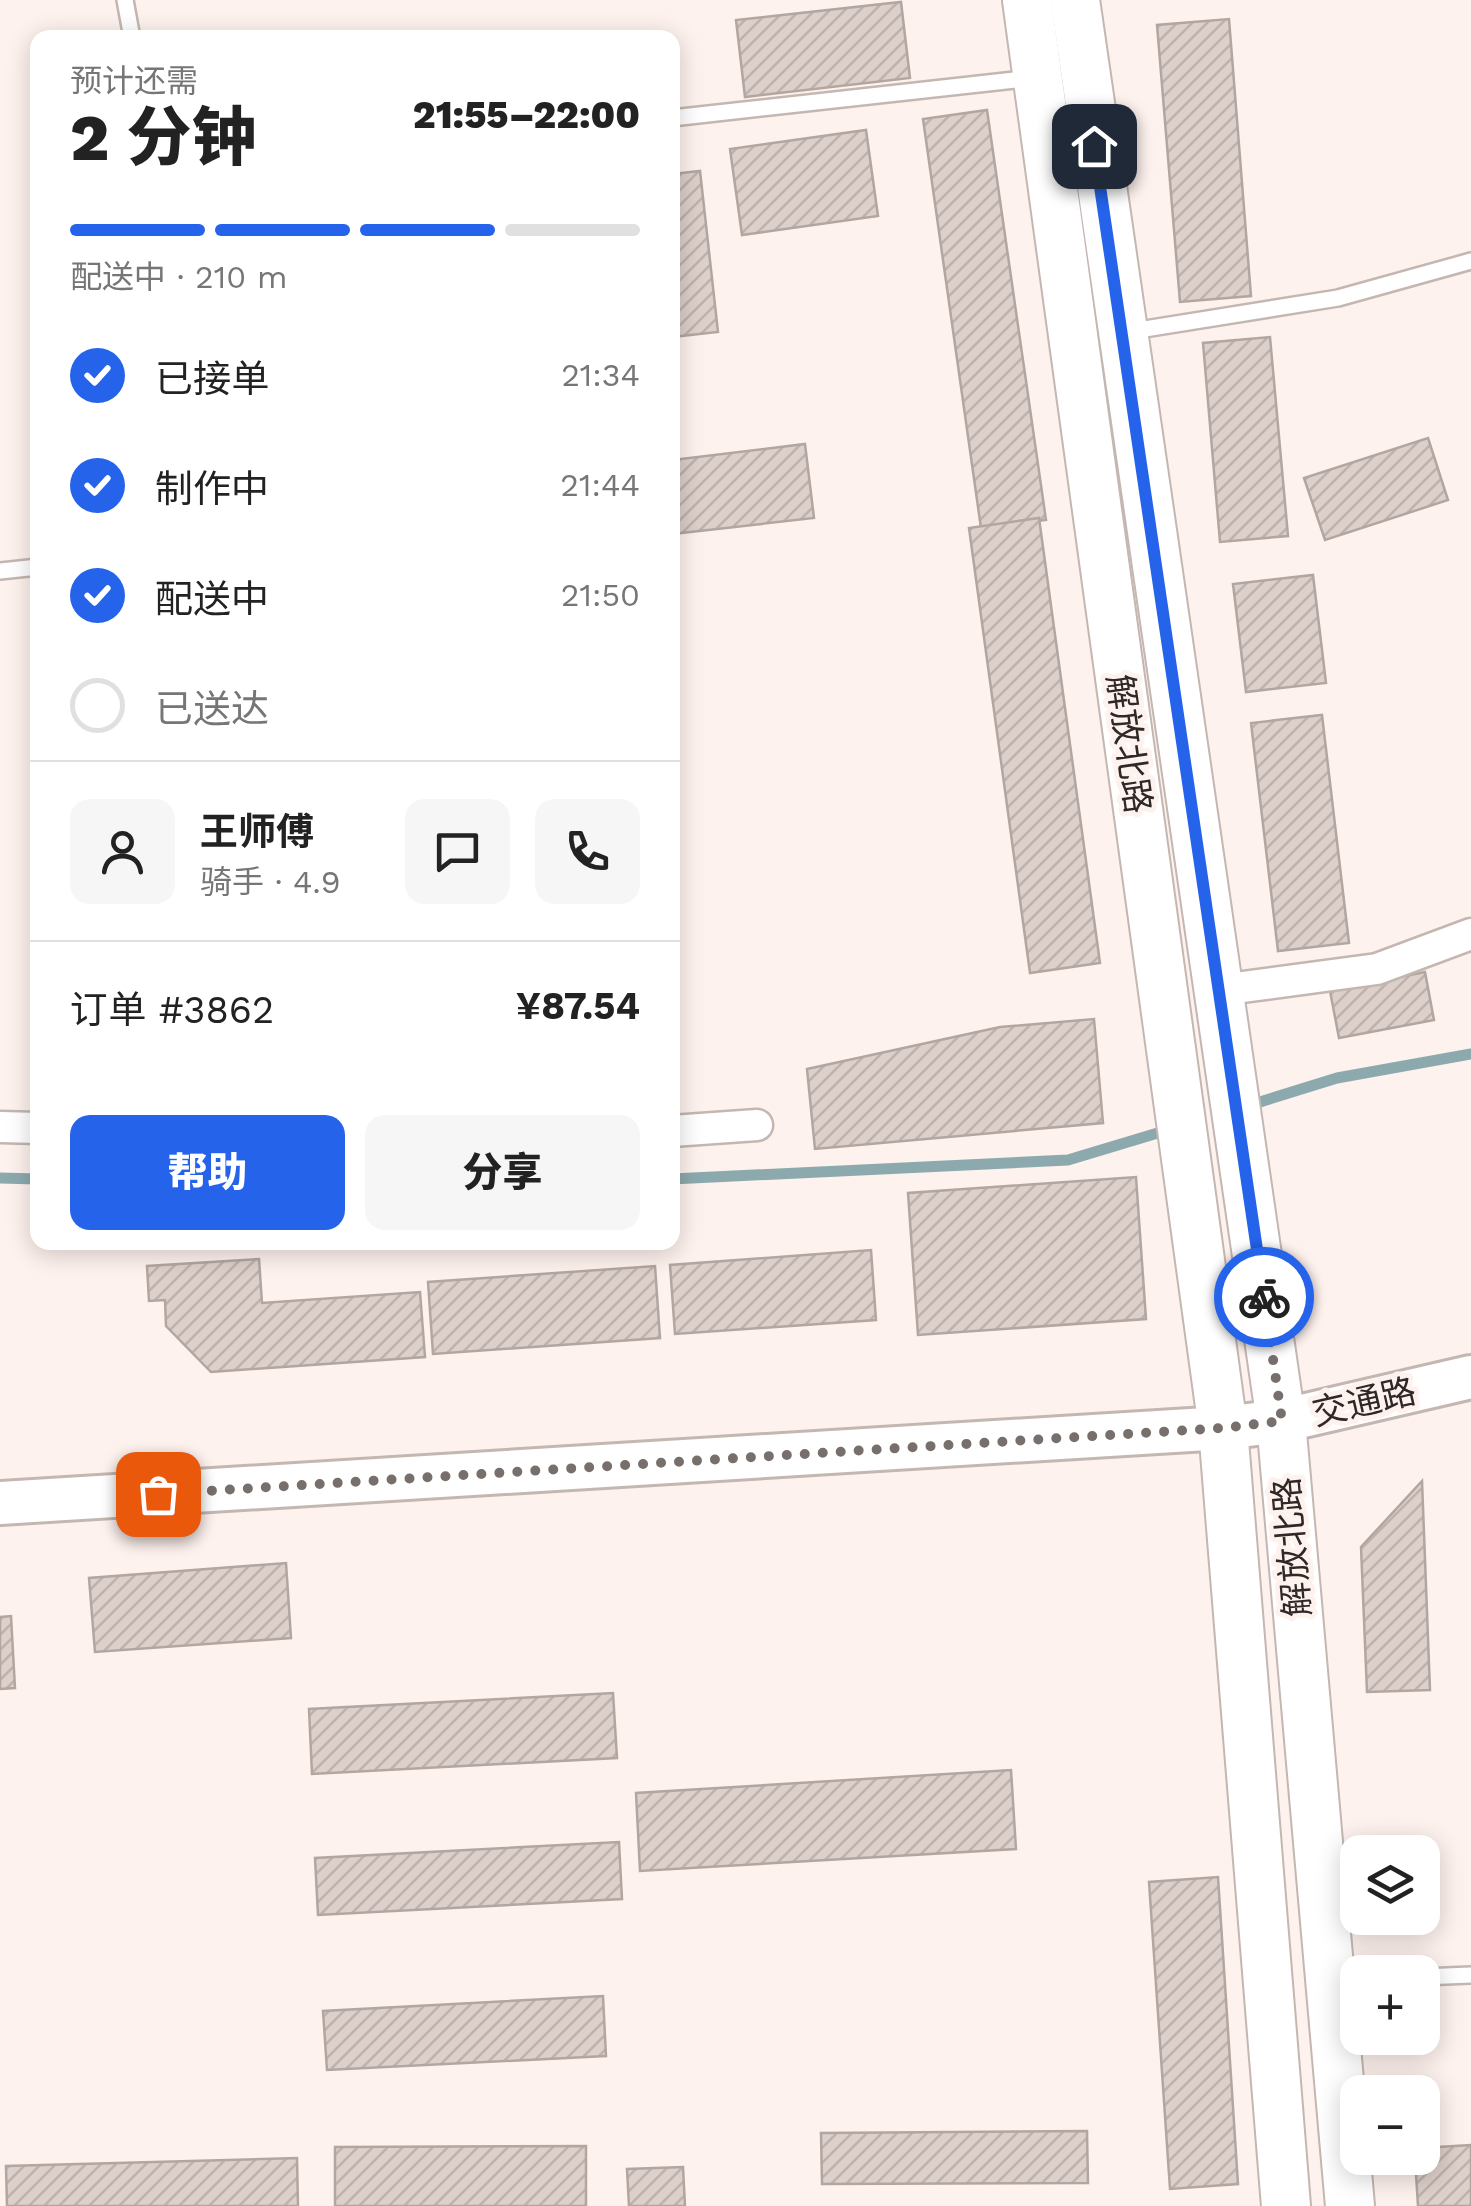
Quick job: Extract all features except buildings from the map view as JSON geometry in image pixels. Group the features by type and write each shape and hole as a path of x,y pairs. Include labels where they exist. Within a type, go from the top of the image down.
{"main road":[{"name":"解放北路","path":"1027,0 1223,1428 1286,2206"},
{"name":"解放北路","path":"1075,0 1282,1421 1337,1981 1350,2206"}],"street":[{"path":"1220,990 1377,968 1471,934"},
{"path":"680,1130 757,1125"},
{"path":"0,1127 30,1128"},
{"name":"交通路","path":"0,1504 1223,1428 1282,1421 1471,1377"}],"lane":[{"path":"125,0 131,30"},
{"path":"680,117 1037,78"},
{"path":"1122,333 1338,298 1471,261"},
{"path":"0,571 30,568"},
{"path":"1440,1976 1471,1975"}],"waterway":[{"path":"1247,1106 1337,1078 1471,1054"},
{"path":"680,1179 1068,1160 1171,1129"},
{"path":"0,1178 30,1179"}],"way so far":[{"path":"158,1494 1223,1428 1282,1421 1264,1297"}],"route":[{"path":"1094,146 1264,1297"}]}
